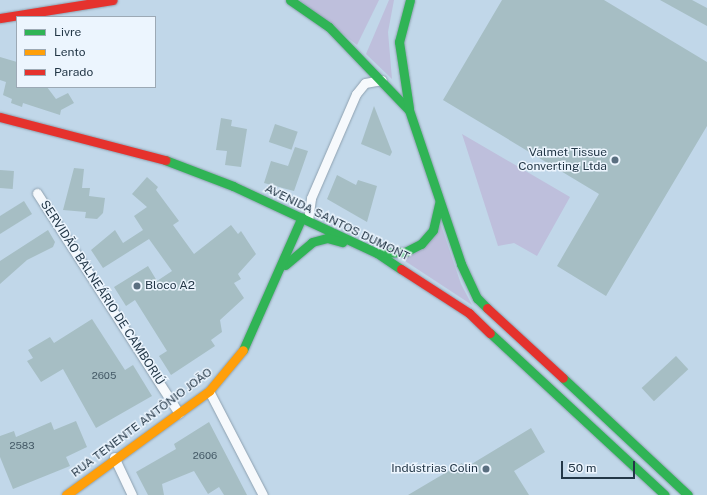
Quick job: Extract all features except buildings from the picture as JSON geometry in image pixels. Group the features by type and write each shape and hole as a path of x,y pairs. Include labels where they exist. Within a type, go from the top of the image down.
{"main road":[{"path":"0,18 113,0"},
{"path":"290,0 316,15 384,80 409,110"},
{"path":"410,0 400,42 409,110 470,287 503,324 688,495"},
{"name":"AVENIDA SANTOS DUMONT","path":"0,117 68,131 144,152 305,218 377,253 416,275 469,313 665,495"},
{"path":"377,253 405,252 421,244 437,221 439,199"},
{"name":"RUA TENENTE ANTÔNIO JOÃO","path":"66,495 114,457 209,391 243,352 279,271 305,218"},
{"path":"279,271 306,245 327,238 416,275"}],"street":[{"name":"RUA TENENTE ANTÔNIO JOÃO","path":"305,218 311,198 356,94 365,83 384,80"},
{"name":"SERVIDÃO BALNEÁRIO DE CAMBORIÚ","path":"37,193 179,413"},
{"path":"209,391 263,495"},
{"path":"114,457 132,495"}],"shaded area":[{"path":"299,0 379,0 357,45"},
{"path":"389,0 394,0 388,32 392,79 366,54"},
{"path":"462,134 570,197 537,256 514,243 498,246"},
{"path":"441,225 461,284 472,305 399,257"}],"traffic: fast":[{"path":"290,0 329,27 409,110 461,264 477,298 487,308"},
{"path":"409,108 399,42 410,0"},
{"path":"165,160 233,186 377,253 401,269"},
{"path":"378,253 405,252 421,244 433,230 439,203"},
{"path":"243,350 302,217"},
{"path":"285,265 312,242 327,238 342,242"},
{"path":"490,333 665,495"},
{"path":"563,378 688,495"}],"traffic: slow":[{"path":"66,495 209,391 243,350"}],"traffic: jam":[{"path":"0,18 113,0"},
{"path":"0,117 165,160"},
{"path":"401,269 469,313 490,333"},
{"path":"487,308 563,378"}],"place":[{"name":"Valmet Tissue Converting Ltda","path":"615,160"},
{"name":"Bloco A2","path":"137,286"},
{"name":"Indústrias Colin","path":"486,469"}]}
